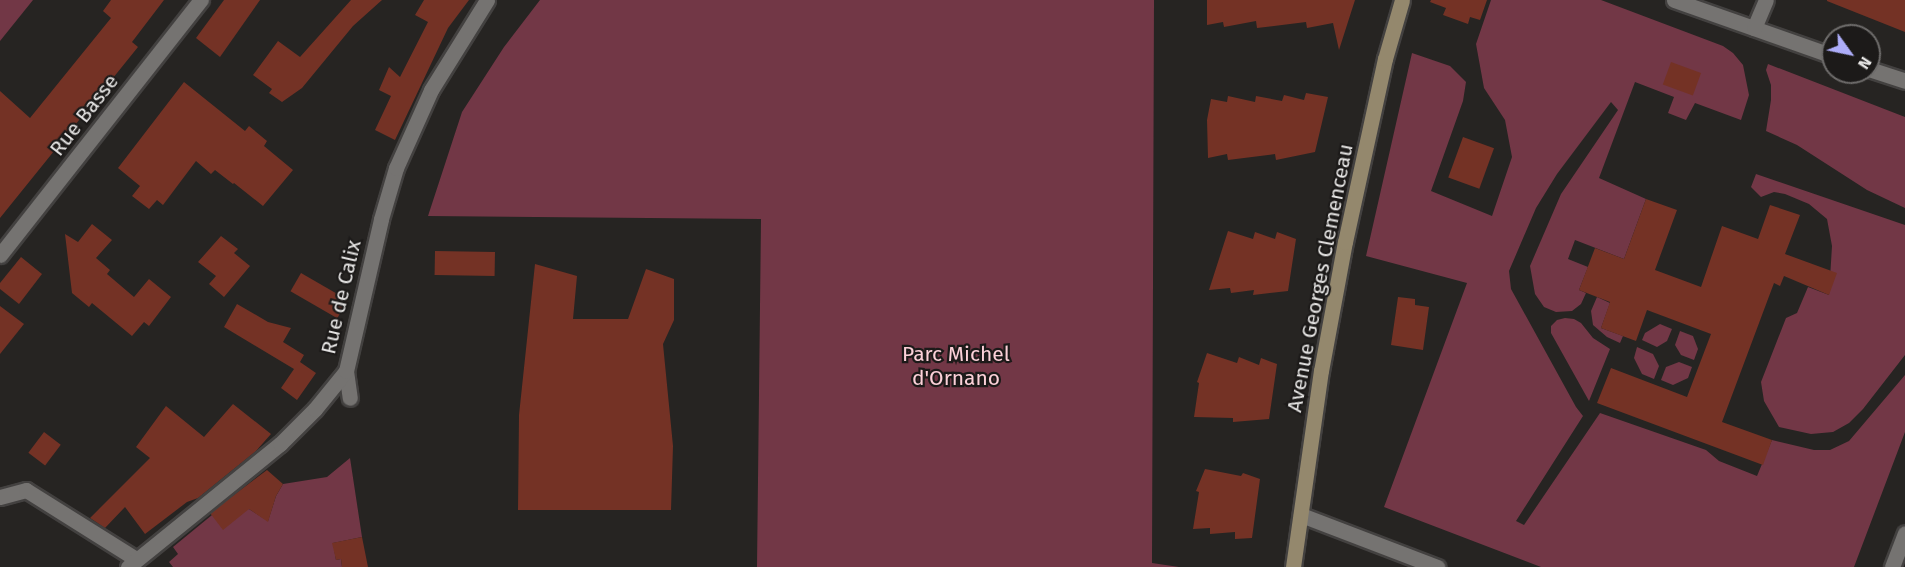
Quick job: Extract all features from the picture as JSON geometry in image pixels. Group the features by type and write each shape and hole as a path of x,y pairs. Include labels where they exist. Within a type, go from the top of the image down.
{"main road":[{"name":"Avenue Georges Clemenceau","path":"1293,567 1321,371 1345,242 1385,59 1402,0"}],"street":[{"name":"Rue Basse","path":"0,255 201,0"},
{"name":"Rue de Calix","path":"132,563 280,444 315,409 345,371 381,219 396,168 431,90 488,0"},
{"path":"1674,0 1821,52"},
{"path":"1754,28 1766,0"},
{"path":"1881,73 1905,81"},
{"path":"345,371 350,398"},
{"path":"0,497 26,489 132,563"},
{"path":"1301,515 1437,567"},
{"path":"1892,567 1905,533"}],"green space":[{"path":"0,0 33,0 0,41"},
{"name":"Parc Michel d'Ornano","path":"540,0 1154,0 1152,563 1179,567 757,567 761,219 428,216 462,112 504,47"},
{"path":"1491,0 1601,0 1723,46 1733,53 1743,65 1749,95 1741,120 1695,103 1686,120 1668,113 1674,97 1635,82 1599,178 1646,199 1624,259 1575,240 1568,259 1588,267 1579,290 1586,293 1581,304 1572,311 1556,312 1544,307 1535,294 1530,266 1561,194 1618,110 1611,102 1557,174 1536,208 1509,271 1511,289 1583,416 1516,521 1524,525 1600,413 1706,450 1719,461 1757,476 1772,440 1814,450 1830,450 1849,441 1905,375 1905,432 1854,567 1541,567 1384,507 1467,283 1366,256 1412,53 1450,66 1466,82 1463,101 1431,191 1492,216 1512,157 1505,120 1484,88 1476,44"},
{"path":"1768,64 1905,117 1905,208 1867,190 1797,145 1766,131 1771,100 1771,85 1766,70"},
{"path":"1756,174 1905,225 1905,355 1863,409 1849,423 1833,432 1811,434 1779,427 1764,401 1761,382 1786,318 1797,313 1808,287 1829,295 1832,246 1827,219 1809,204 1785,194 1774,192 1761,197 1751,187"},
{"path":"1597,297 1610,303 1601,328 1623,336 1620,343 1607,337 1593,325 1591,311"},
{"path":"1565,318 1581,323 1593,338 1610,349 1589,401 1551,333 1551,326 1557,320"},
{"path":"1660,324 1672,329 1667,341 1657,347 1642,340 1645,333"},
{"path":"1680,331 1693,336 1698,349 1694,360 1681,355 1675,345"},
{"path":"1637,347 1653,354 1659,366 1654,379 1642,374 1634,358"},
{"path":"1679,362 1692,367 1688,378 1673,385 1661,380 1666,367"},
{"path":"350,458 362,537 333,543 336,560 341,559 342,567 173,567 169,562 178,554 173,547 212,515 249,509 268,521 276,496 283,484 327,477"}],"building":[{"path":"111,0 164,0 132,42 138,47 0,218 0,91 30,118 111,18 103,11"},
{"path":"224,0 260,0 220,57 196,38"},
{"path":"351,0 382,0 353,26 302,88 282,102 269,93 272,89 253,75 278,41 300,57"},
{"path":"424,0 469,0 448,28 395,140 375,130 391,96 379,90 389,67 400,77 428,22 415,15"},
{"path":"1207,0 1355,0 1339,50 1333,23 1307,28 1306,22 1257,28 1256,21 1224,27 1223,22 1207,25"},
{"path":"1431,0 1487,0 1480,20 1470,17 1468,24 1443,15 1446,8 1430,2"},
{"path":"1827,0 1905,0 1905,32 1827,1"},
{"path":"1671,62 1701,73 1693,95 1663,85"},
{"path":"184,82 245,131 249,126 267,141 264,146 293,170 263,206 215,170 211,174 196,161 163,205 157,200 149,209 132,196 140,186 118,168"},
{"path":"1306,93 1328,97 1315,152 1276,160 1275,154 1228,160 1227,154 1208,158 1207,120 1211,99 1227,102 1228,96 1255,102 1256,96 1282,101 1284,95 1304,100"},
{"path":"1463,137 1494,148 1479,189 1448,177"},
{"path":"1646,199 1677,210 1655,270 1701,287 1722,226 1758,239 1770,205 1800,215 1785,254 1837,273 1829,295 1784,276 1780,286 1774,283 1722,422 1772,440 1763,465 1597,403 1611,368 1687,397 1711,334 1647,310 1636,341 1601,328 1610,302 1579,290 1595,248 1624,259"},
{"path":"92,224 112,240 96,258 110,270 107,274 134,297 149,279 171,297 149,326 144,322 132,336 92,303 89,307 72,293 65,234 78,242"},
{"path":"1228,231 1253,239 1255,232 1275,239 1277,232 1296,239 1288,291 1253,295 1254,290 1231,293 1230,288 1209,290"},
{"path":"221,236 238,249 234,253 250,266 224,297 209,284 216,276 198,262"},
{"path":"435,251 495,252 495,276 435,275"},
{"path":"21,257 42,274 19,304 0,289 0,283"},
{"path":"535,264 577,276 573,319 628,319 646,269 674,279 674,320 663,344 673,446 671,510 518,510 519,415"},
{"path":"301,273 348,300 337,318 290,291"},
{"path":"1398,297 1415,299 1415,305 1429,307 1423,350 1391,345"},
{"path":"237,304 268,322 291,328 283,342 304,355 300,362 316,373 297,400 281,388 294,369 224,327"},
{"path":"0,306 24,324 0,354"},
{"path":"1207,353 1237,363 1239,357 1259,365 1261,358 1277,364 1269,419 1233,422 1233,418 1194,417 1199,383 1197,382"},
{"path":"233,404 271,434 256,451 198,498 187,502 145,534 125,507 105,528 90,518 150,458 136,447 166,406 204,437"},
{"path":"44,432 61,445 45,465 28,453"},
{"path":"1205,469 1241,476 1243,473 1260,479 1252,538 1235,539 1235,532 1210,534 1210,528 1193,529 1199,492 1196,491"},
{"path":"267,470 283,484 276,496 268,522 249,509 223,530 210,513"},
{"path":"362,537 368,567 342,567 341,559 336,560 332,543"}]}
